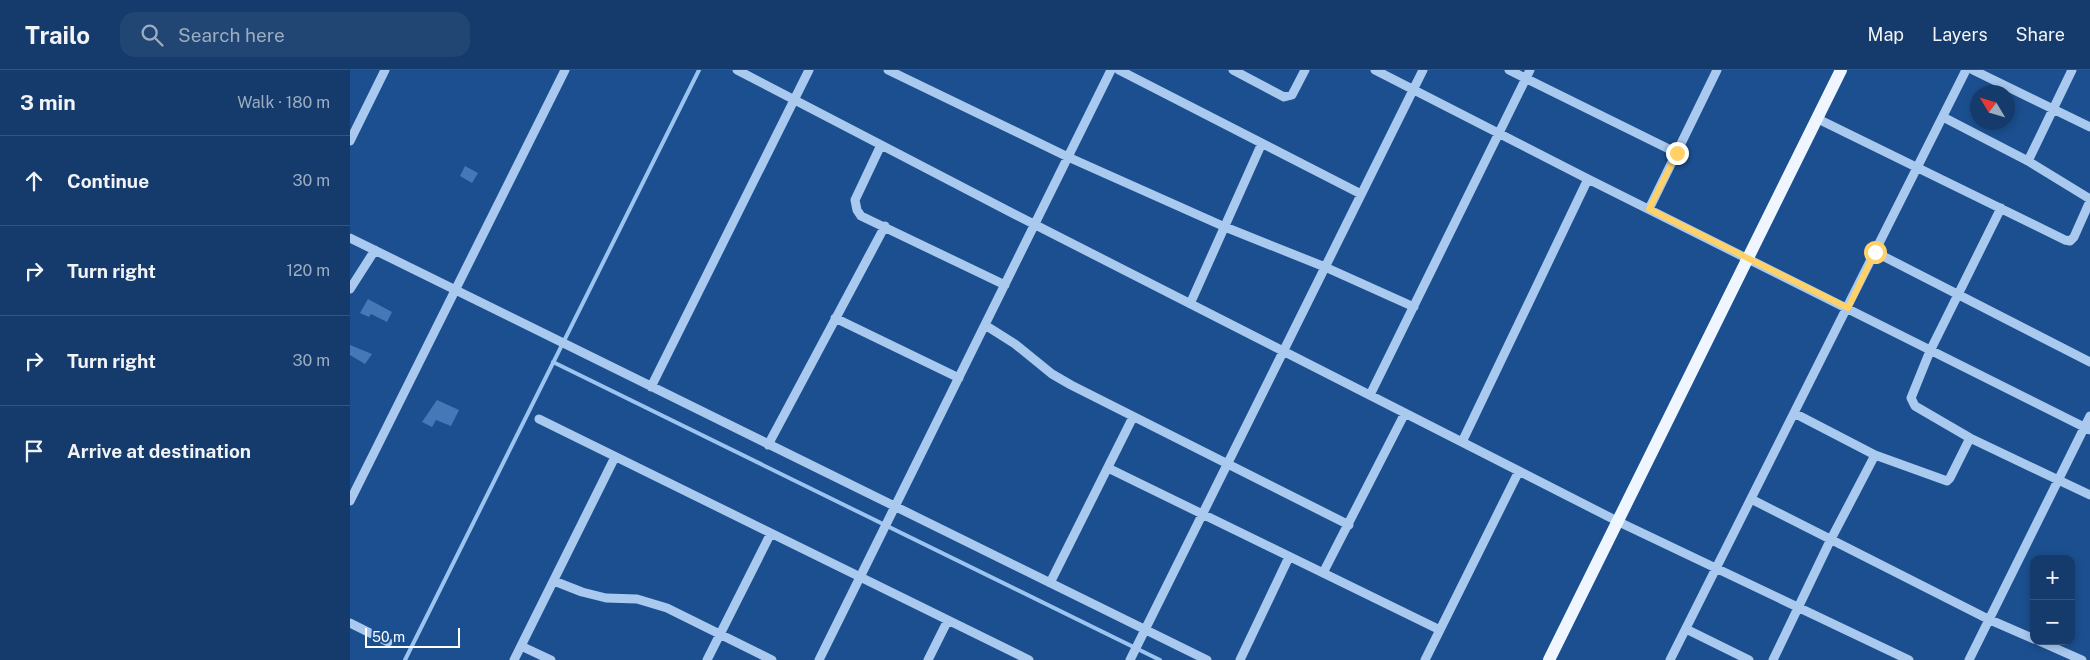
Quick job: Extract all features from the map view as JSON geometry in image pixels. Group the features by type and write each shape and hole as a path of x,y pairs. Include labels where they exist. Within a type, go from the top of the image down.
{"main road":[{"path":"1549,660 1619,522 1841,70"}],"street":[{"path":"350,141 385,70"},
{"path":"350,500 565,70"},
{"path":"738,70 1034,225 1619,522 1909,660"},
{"path":"651,387 810,70"},
{"path":"888,70 1068,157 1225,228 1325,267 1414,307"},
{"path":"818,660 1111,70"},
{"path":"1119,70 1361,194"},
{"path":"1232,70 1284,97 1292,95 1305,70"},
{"path":"1375,70 2087,429"},
{"path":"1130,660 1422,70"},
{"path":"1509,70 1528,74 1677,153"},
{"path":"1649,209 1717,70"},
{"path":"1670,660 1966,70"},
{"path":"1973,70 2090,126"},
{"path":"2028,161 2072,70"},
{"path":"1370,396 1528,74"},
{"path":"1816,118 2070,241 2074,237 2090,200 2028,161 1943,118"},
{"path":"1190,304 1262,143"},
{"path":"881,145 855,200 856,210 861,216 1005,285"},
{"path":"1462,442 1588,179"},
{"path":"2000,208 1930,351 1913,389 1912,403 1970,438 2090,496"},
{"path":"768,444 885,226"},
{"path":"350,238 1207,660"},
{"path":"350,289 375,250"},
{"path":"1875,252 2090,362"},
{"path":"836,318 958,378"},
{"path":"985,326 1035,358 1052,374 1227,465 1349,525"},
{"path":"1323,573 1405,413"},
{"path":"1794,413 1875,455 1947,482 1970,438"},
{"path":"1969,660 2057,479 2087,429 2090,416"},
{"path":"1050,583 1133,417"},
{"path":"539,419 1028,660"},
{"path":"1773,660 1830,541 1875,455"},
{"path":"514,660 616,457"},
{"path":"1108,468 1440,630"},
{"path":"1425,660 1519,471"},
{"path":"1751,499 1830,541 1988,619 2030,637"},
{"path":"707,660 770,533"},
{"path":"1240,660 1290,557"},
{"path":"554,581 598,596 637,599 667,608 772,660"},
{"path":"928,660 948,620"},
{"path":"350,623 388,642"},
{"path":"1686,629 1749,660"},
{"path":"2048,645 2082,660"},
{"path":"522,646 551,660"}],"building":[{"path":"465,166 478,173 472,183 460,176"},
{"path":"368,299 392,312 387,322 371,314 369,317 360,313"},
{"path":"350,345 372,354 365,364 350,355"},
{"path":"437,400 459,410 451,426 436,420 432,427 422,422"}],"waterway":[{"path":"405,660 699,70"},
{"path":"553,362 1160,660"}],"route":[{"path":"1677,153 1649,209 1724,247 1848,308 1875,252"}]}
